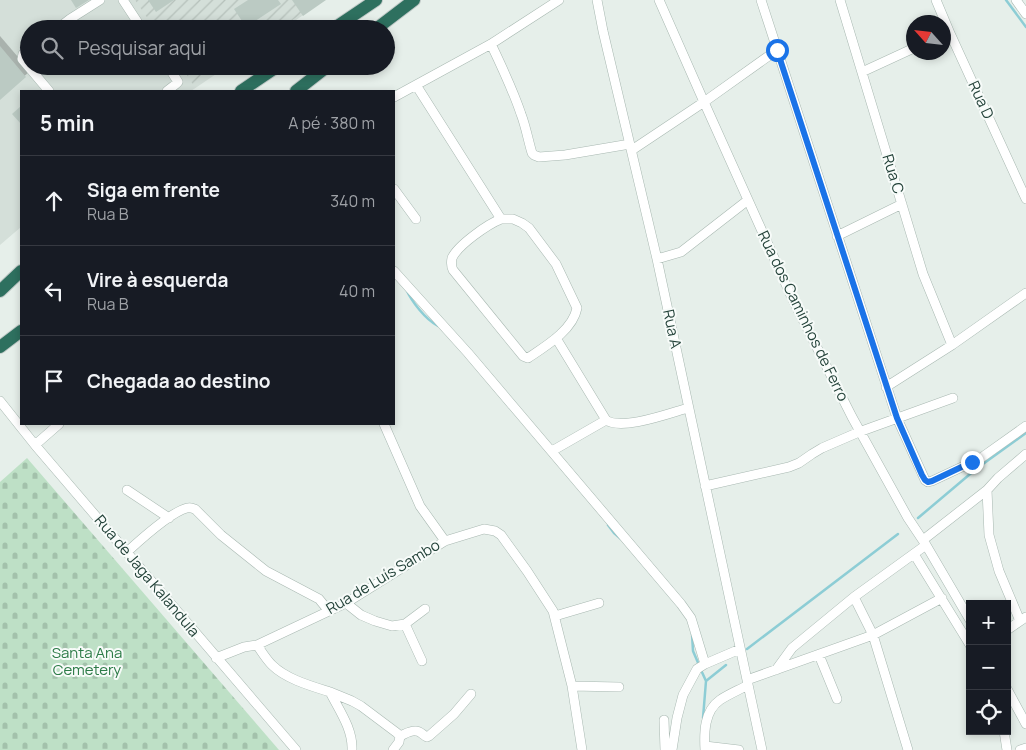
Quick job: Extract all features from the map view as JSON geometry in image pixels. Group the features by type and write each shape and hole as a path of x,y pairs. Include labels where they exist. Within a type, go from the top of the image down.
{"highway":[{"path":"346,20 376,0"},
{"path":"388,20 414,0"},
{"path":"242,90 265,75"},
{"path":"297,90 316,75"},
{"path":"0,291 20,271"},
{"path":"0,297 20,284"},
{"path":"2,345 20,326"},
{"path":"2,345 20,332"}],"street":[{"path":"69,20 100,0"},
{"path":"123,0 136,20"},
{"path":"395,96 491,44 559,0"},
{"name":"Rua A","path":"597,0 657,259 747,680"},
{"name":"Rua dos Caminhos de Ferro","path":"659,0 793,300 859,432 915,530 925,542 966,613"},
{"path":"761,0 886,387 897,418 925,480 928,482 940,478 981,458 1026,426"},
{"name":"Rua C","path":"840,0 923,274 952,345"},
{"name":"Rua D","path":"936,0 941,15"},
{"path":"1016,0 1026,14"},
{"name":"Rua D","path":"951,43 1026,199"},
{"path":"491,44 517,101 532,152 534,155 539,156 565,155 631,147 704,102 777,50"},
{"path":"862,72 906,52"},
{"path":"36,75 48,90"},
{"path":"168,90 178,82 174,75"},
{"path":"416,84 502,218"},
{"path":"395,190 416,219"},
{"path":"657,259 682,252 748,200"},
{"path":"837,236 902,204"},
{"path":"502,218 513,219 529,228 556,264 567,285 577,308 576,315 556,338 528,358 523,356 453,270 451,265 452,258 457,252 487,226 502,218"},
{"path":"395,272 468,353 681,604 691,618 705,664"},
{"path":"886,387 952,345 1026,293"},
{"path":"556,338 606,420 611,423 637,422 688,408"},
{"path":"705,486 774,472 799,464 822,448 859,432 953,398"},
{"name":"Rua de Jaga Kalandula","path":"0,401 35,445 296,750"},
{"path":"552,451 606,420"},
{"path":"35,445 58,425"},
{"path":"384,425 420,506 445,541"},
{"path":"776,670 792,648 854,597 914,554 925,542 987,490 1026,454"},
{"path":"127,490 169,518"},
{"path":"987,490 989,535 999,571 1023,619 1011,627"},
{"path":"126,552 169,518 185,509 195,509 221,535 266,571 319,599 328,610"},
{"name":"Rua de Luís Sambo","path":"216,658 244,647 257,645 346,602 445,541 484,529 495,531 501,535 528,572 555,616 572,686 582,750"},
{"path":"914,554 966,638"},
{"path":"854,597 873,635 908,750"},
{"path":"739,750 705,748 705,728 708,716 720,700 747,680 873,635 942,598"},
{"path":"346,602 361,615 392,626 405,624 425,609"},
{"path":"555,616 599,603"},
{"path":"405,624 422,661"},
{"path":"257,645 271,664 279,671 310,686 352,701 400,736"},
{"path":"671,750 683,695 697,669 740,649"},
{"path":"819,655 837,699"},
{"path":"747,680 762,750"},
{"path":"572,686 619,687"},
{"path":"1008,690 1026,724"},
{"path":"330,692 350,734 352,750"},
{"path":"400,736 413,731 427,737 429,736 454,714 471,694"},
{"path":"664,720 665,750"},
{"path":"1005,735 1007,750"},
{"path":"394,750 400,736"},
{"path":"1020,750 1026,748"}],"shaded area":[{"path":"0,0 325,0 296,20 20,20 20,75 215,75 192,90 20,90 20,228 0,245"},
{"path":"135,0 322,0 292,20 149,20"},
{"path":"187,75 210,75 194,86"}],"green space":[{"name":"Santa Ana Cemetery","path":"27,458 279,750 0,750 0,482"}],"building":[{"path":"71,0 89,0 76,8"},
{"path":"148,0 174,0 156,12"},
{"path":"248,0 278,0 281,4 257,20 241,20 234,9"},
{"path":"292,0 326,0 303,16"},
{"path":"0,46 20,70 20,75 26,77 0,100"},
{"path":"20,107 20,123 12,114"}],"waterway":[{"path":"1006,0 1026,27"},
{"path":"406,289 419,310 438,326"},
{"path":"918,518 976,469 1026,433"},
{"path":"608,525 621,539"},
{"path":"747,649 898,534"},
{"path":"692,634 693,651 699,665"},
{"path":"706,681 726,665"},
{"path":"701,670 706,681 703,718"}],"route":[{"path":"777,50 897,418 922,475 928,482 932,481 972,462"}]}
